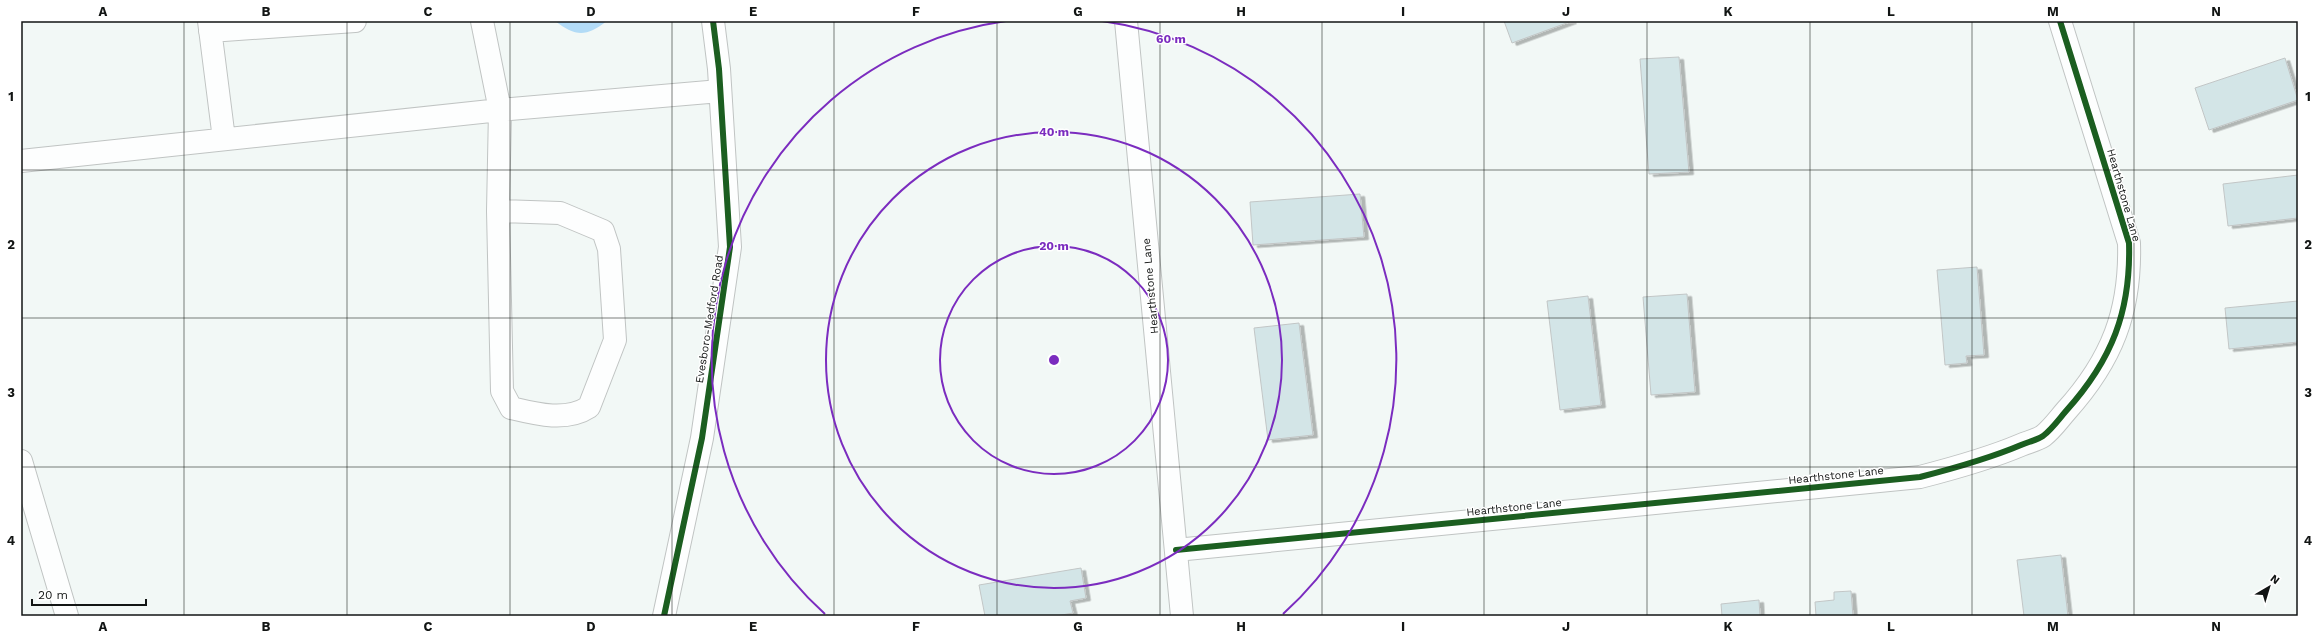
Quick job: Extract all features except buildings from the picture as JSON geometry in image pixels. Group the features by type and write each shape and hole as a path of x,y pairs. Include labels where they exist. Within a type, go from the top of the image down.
{"street":[{"path":"224,139 209,26 355,21"},
{"path":"482,21 500,110 498,211 502,391 511,408 547,416 582,411 589,407 615,340 611,263 609,249 603,231 560,213 498,211"},
{"name":"Evesboro-Medford Road","path":"664,616 702,438 730,247 720,91 713,21"},
{"name":"Hearthstone Lane","path":"1126,21 1182,616"},
{"name":"Hearthstone Lane","path":"1176,550 1920,477 1986,460 2043,436 2082,394 2100,368 2113,339 2124,307 2130,275 2129,242 2060,21"},
{"path":"21,160 500,110 720,91"},
{"path":"21,461 67,616"}],"water":[{"path":"555,21 607,21 593,30 581,33 569,30"}],"cycle path":[{"path":"664,616 702,438 730,247 719,69 713,21"},
{"path":"1176,550 1920,477 1984,459 2043,436 2082,392 2096,373 2107,353 2116,333 2122,313 2129,268 2129,243 2060,21"}]}
